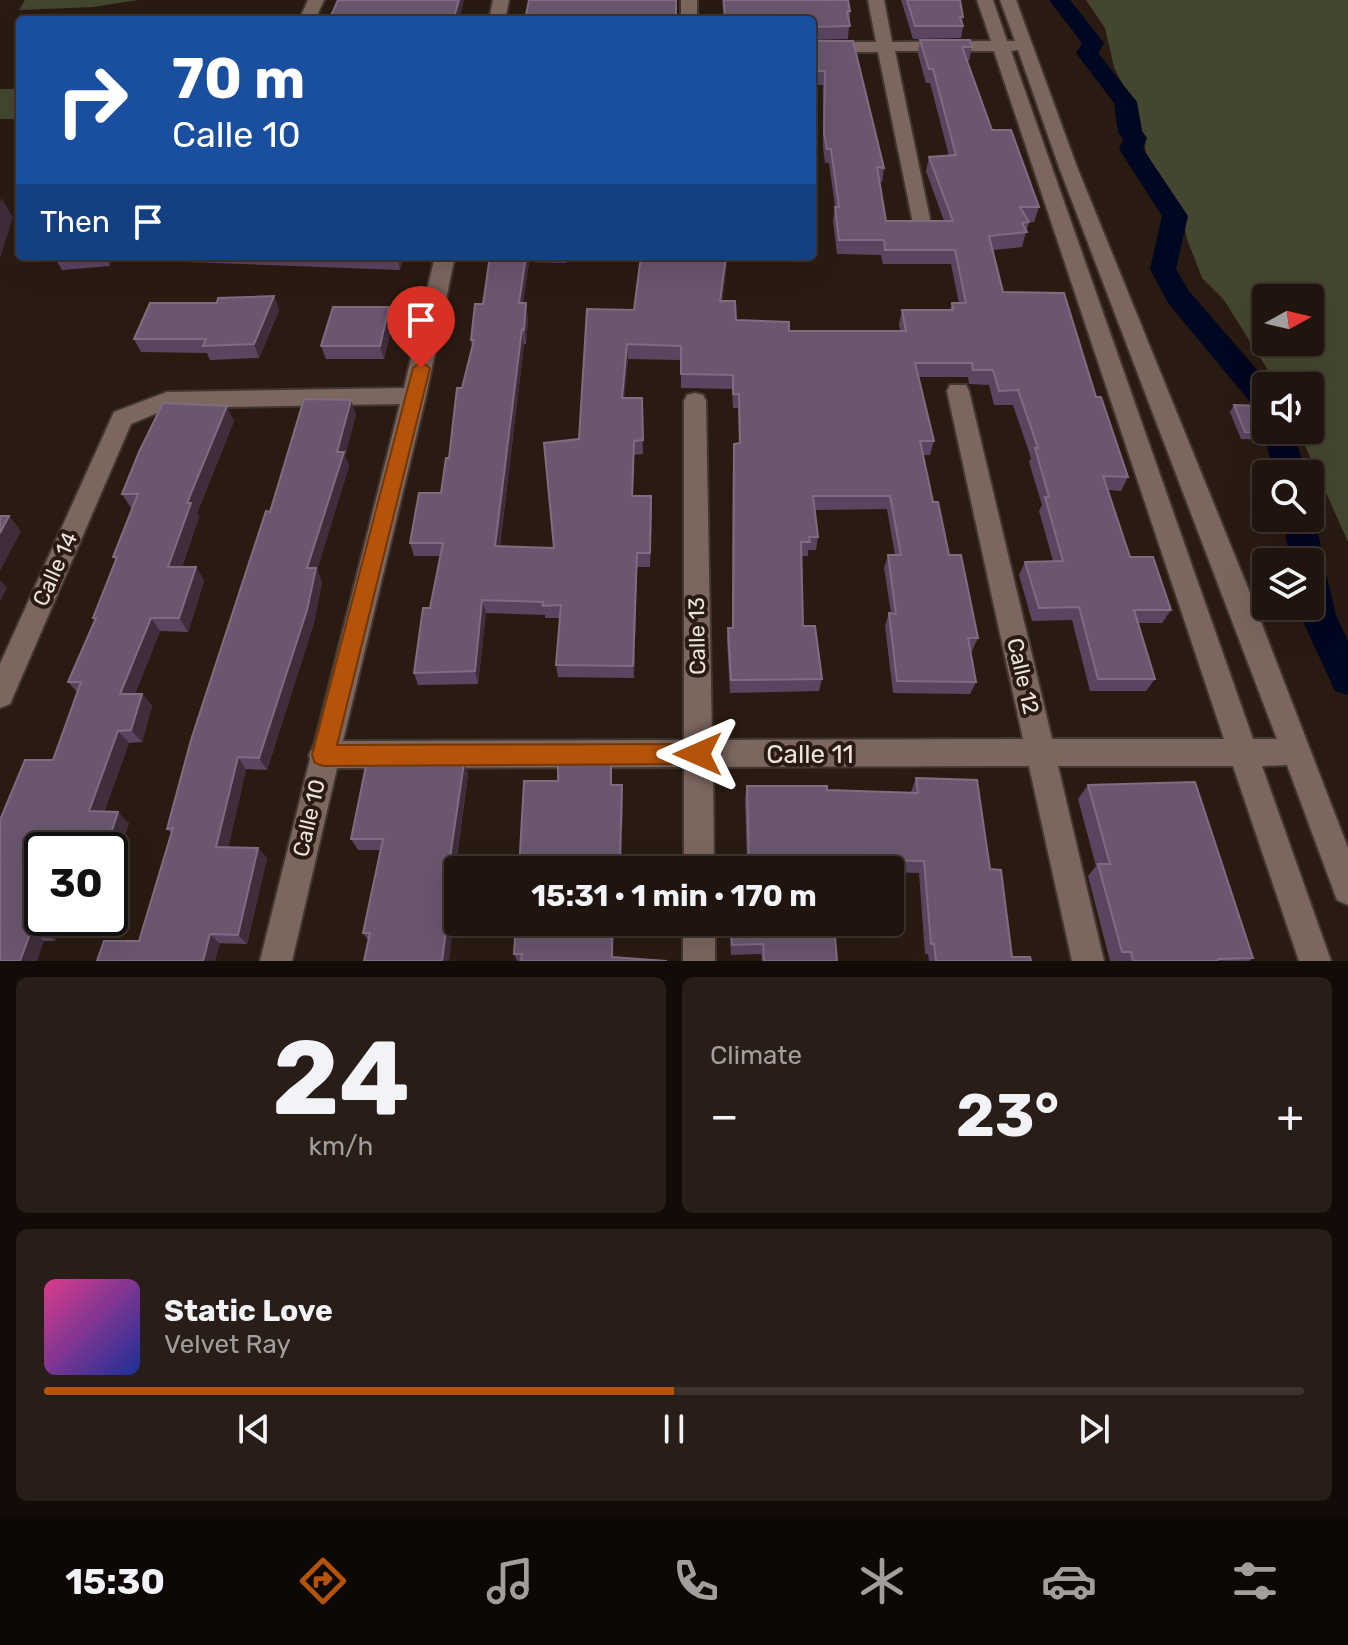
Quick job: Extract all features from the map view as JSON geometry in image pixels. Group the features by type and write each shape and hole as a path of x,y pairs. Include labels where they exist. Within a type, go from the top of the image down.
{"street":[{"path":"876,0 920,219"},
{"path":"985,0 1013,46 1068,167 1348,889"},
{"path":"1008,0 1013,46 1242,752 1315,961"},
{"path":"816,47 1013,46"},
{"name":"Calle 10","path":"276,961 323,755 415,396 444,260"},
{"name":"Calle 12","path":"958,391 1088,961"},
{"name":"Calle 14","path":"0,695 122,418 167,400 415,396"},
{"name":"Calle 13","path":"695,401 699,856"},
{"name":"Calle 11","path":"323,755 1296,752"},
{"path":"699,936 699,961"}],"green space":[{"path":"25,0 138,0 93,7 19,10"},
{"path":"1086,0 1348,0 1348,542 1324,488 1324,460 1311,460 1304,444 1324,444 1324,372 1269,372 1259,356 1324,356 1324,284 1252,284 1252,345 1224,300 1202,278 1187,239 1181,210 1146,153 1140,119 1114,67 1105,28"},
{"path":"0,89 16,89 16,119 0,119"}],"building":[{"path":"338,0 459,0 454,16 331,16"},
{"path":"529,0 676,0 676,16 526,16"},
{"path":"724,0 848,0 850,26 816,27 816,16 725,16"},
{"path":"907,0 960,0 963,26 915,26"},
{"path":"920,40 970,40 972,47 962,47 992,130 1011,130 1039,207 1020,207 1029,222 1022,223 1027,232 989,236 1003,292 1064,293 1096,397 1101,397 1128,477 1103,476 1130,557 1153,557 1171,610 1134,610 1155,679 1098,679 1079,607 1039,608 1025,562 1063,561 1045,497 1049,497 1035,448 1038,448 1018,390 999,391 993,370 973,370 972,363 915,363 934,441 920,441 933,502 938,502 949,555 961,555 978,638 968,638 976,682 897,681 889,613 896,614 888,555 901,555 890,496 813,496 818,537 809,537 810,542 801,542 803,626 815,626 822,679 731,680 728,628 733,628 734,444 740,443 739,394 733,394 733,375 681,374 681,346 627,344 622,398 642,398 643,440 634,441 632,496 651,496 650,553 637,553 633,666 556,665 561,605 482,600 475,671 414,673 423,608 430,608 443,543 410,543 419,493 441,493 446,458 449,458 457,388 462,388 474,340 471,340 475,304 483,304 489,260 525,260 519,303 526,303 524,330 495,546 554,548 544,443 579,439 587,309 634,310 640,260 725,260 720,301 735,301 736,320 789,322 789,331 906,331 902,310 953,310 952,303 966,303 955,250 885,250 884,240 839,240 835,207 839,207 831,149 827,149 824,134 825,71 818,71 816,41 853,41 884,168 877,167 886,221 953,221 929,157 956,155 933,69 929,69"},
{"path":"274,296 254,344 203,346 206,339 134,339 150,303 217,303 218,298"},
{"path":"333,307 389,307 380,346 321,346"},
{"path":"304,399 351,400 337,452 344,452 307,568 316,568 307,610 259,758 238,757 216,847 258,848 238,935 210,934 203,961 97,961 104,941 139,941 173,828 167,829 191,740 266,511 270,512"},
{"path":"163,403 227,406 187,503 191,503 168,567 196,567 179,618 151,618 120,694 142,694 131,730 118,731 89,811 118,812 111,832 24,832 24,936 29,936 20,961 0,961 0,820 25,760 53,760 81,682 68,682 96,618 93,618 117,557 113,557 138,494 122,494"},
{"path":"1234,405 1252,406 1252,432 1245,432"},
{"path":"0,516 9,516 0,533"},
{"path":"367,761 464,763 450,856 444,856 445,936 442,961 364,961 370,933 363,933 383,839 351,839"},
{"path":"558,764 611,764 611,785 622,785 620,856 520,856 524,781 558,781"},
{"path":"916,778 977,780 990,869 1001,870 1012,957 1030,957 1031,961 936,961 934,944 931,944 924,861 904,861 904,856 749,856 747,786 827,786 827,790 918,793"},
{"path":"1195,782 1253,958 1133,961 1131,952 1122,952 1098,864 1110,864 1088,785"},
{"path":"515,936 612,936 612,957 667,961 521,961 522,954 514,954"},
{"path":"732,936 835,936 837,961 764,961 763,944 732,945"}],"waterway":[{"path":"1059,0 1093,43 1087,53 1125,102 1130,133 1135,138 1131,149 1175,216 1163,269 1178,296 1252,383"},
{"path":"1282,444 1286,460"},
{"path":"1302,532 1304,548"},
{"path":"1320,620 1348,679"}],"route":[{"path":"421,368 323,755 698,754"}]}
